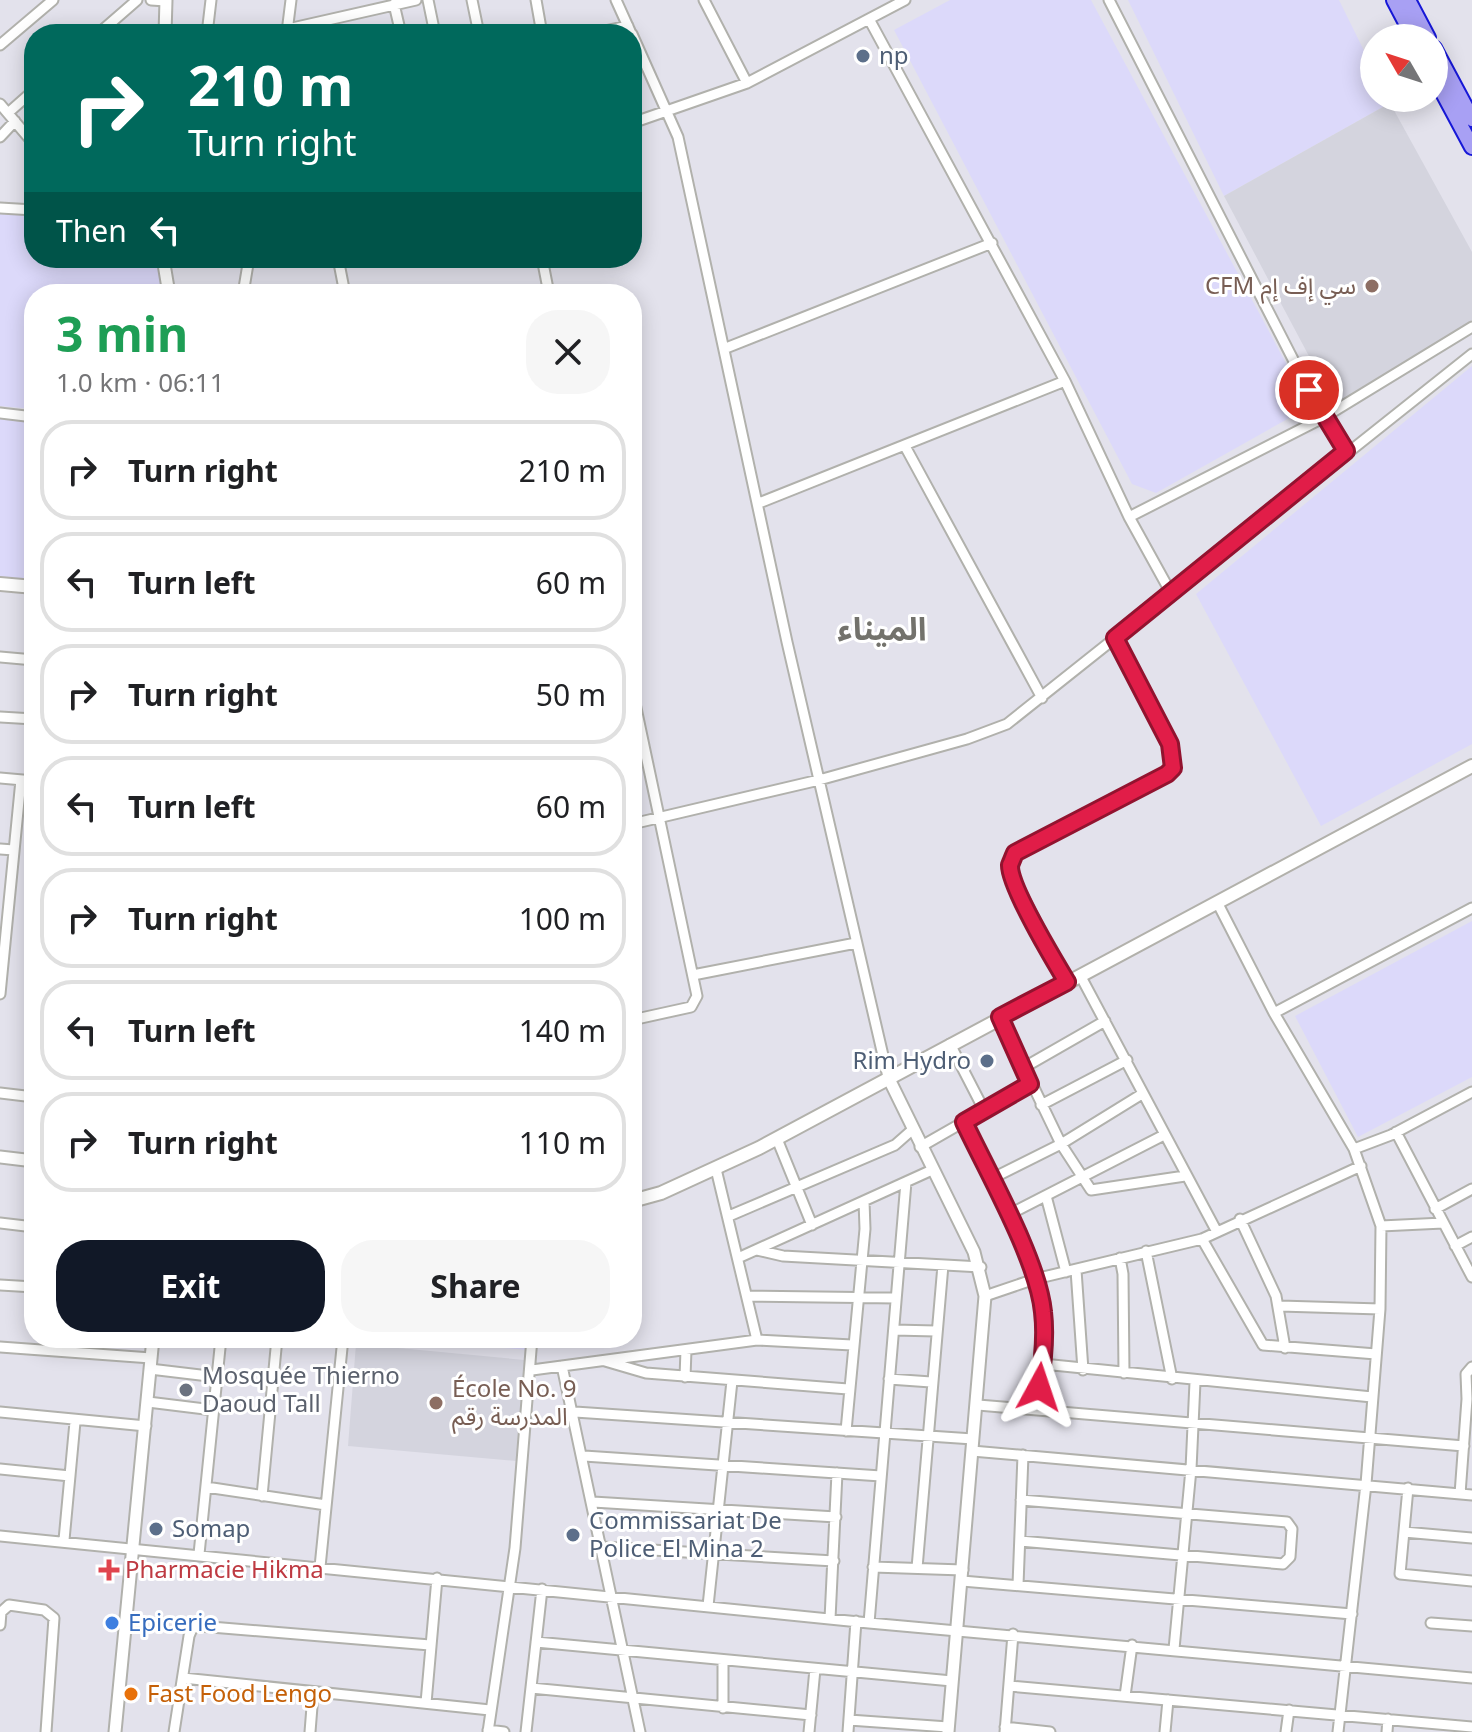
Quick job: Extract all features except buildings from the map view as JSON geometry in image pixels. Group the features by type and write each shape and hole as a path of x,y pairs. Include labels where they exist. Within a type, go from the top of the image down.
{"highway":[{"path":"1394,0 1407,24"},
{"path":"1408,0 1421,24"},
{"path":"1448,74 1472,119"},
{"path":"1448,102 1472,147"}],"main road":[{"path":"0,584 24,586"},
{"path":"642,1198 716,1169 777,1139 1472,766"}],"street":[{"path":"35,0 42,9"},
{"path":"24,24 53,0"},
{"path":"109,24 137,0"},
{"path":"151,0 166,0 165,24"},
{"path":"208,24 211,0"},
{"path":"288,24 291,0"},
{"path":"309,24 373,4 416,0"},
{"path":"428,0 433,24"},
{"path":"472,0 477,24"},
{"path":"536,0 540,24"},
{"path":"616,0 628,24"},
{"path":"704,0 747,83"},
{"path":"642,120 747,83 905,0"},
{"path":"1109,0 1323,418 1346,451"},
{"path":"394,4 399,24"},
{"path":"869,19 1065,381 1129,517 1171,593"},
{"path":"0,45 24,24"},
{"path":"642,54 669,112 686,169 819,780 888,1077 981,1267 985,1296 948,1729 849,1720"},
{"path":"0,137 24,102"},
{"path":"0,104 24,132"},
{"path":"0,208 24,209"},
{"path":"726,348 992,243"},
{"path":"1129,517 1323,418 1472,327"},
{"path":"642,822 819,780 967,739 1007,724 1346,451 1472,354"},
{"path":"759,503 906,448 1065,381"},
{"path":"0,413 24,416"},
{"path":"906,448 1042,698"},
{"path":"1067,982 1048,952 1013,877 1010,864 1015,853 1167,774 1173,768 1170,744 1115,638"},
{"path":"0,657 24,659"},
{"path":"0,717 24,718"},
{"path":"642,737 697,996 691,1007 642,1018"},
{"path":"0,778 24,780"},
{"path":"0,994 21,780"},
{"path":"0,849 14,850"},
{"path":"1217,902 1274,1013 1354,1149 1381,1226 1380,1309 1366,1484 1338,1732"},
{"path":"1274,1013 1472,908"},
{"path":"693,975 856,943"},
{"path":"1080,975 1217,1232"},
{"path":"1000,1017 1061,1144 1094,1191 1185,1176"},
{"path":"1023,1068 1105,1021"},
{"path":"950,1044 984,1110"},
{"path":"1041,1105 1127,1060"},
{"path":"920,1147 1030,1084"},
{"path":"1354,1149 1396,1132 1472,1092"},
{"path":"0,1093 24,1096"},
{"path":"991,1179 1061,1144 1142,1094"},
{"path":"964,1122 1035,1279 1043,1312 1043,1364 1036,1410"},
{"path":"729,1216 797,1184 895,1145 912,1130"},
{"path":"1396,1132 1472,1277"},
{"path":"1008,1215 1164,1135"},
{"path":"777,1139 812,1225"},
{"path":"0,1157 24,1160"},
{"path":"985,1296 1035,1279 1202,1239 1361,1166"},
{"path":"716,1169 757,1340"},
{"path":"738,1258 932,1170"},
{"path":"869,1623 906,1182"},
{"path":"1435,1209 1472,1189"},
{"path":"1046,1196 1071,1271 1083,1370"},
{"path":"846,1431 856,1298 865,1229 864,1201"},
{"path":"1240,1219 1280,1306 1285,1348"},
{"path":"0,1223 24,1226"},
{"path":"1381,1226 1443,1223"},
{"path":"1455,1246 1472,1237"},
{"path":"1202,1239 1258,1341 1268,1347 1376,1354"},
{"path":"757,1250 783,1256 981,1267"},
{"path":"1146,1251 1172,1379"},
{"path":"1120,1258 1124,1284 1124,1373"},
{"path":"917,1568 943,1265"},
{"path":"0,1285 24,1286"},
{"path":"747,1296 896,1298"},
{"path":"1280,1306 1380,1309"},
{"path":"894,1330 936,1331"},
{"path":"532,1370 757,1340 852,1345"},
{"path":"0,1347 151,1364 217,1377"},
{"path":"115,1732 152,1348"},
{"path":"199,1554 220,1348"},
{"path":"262,1496 276,1348"},
{"path":"320,1567 342,1348"},
{"path":"504,1732 488,1731 510,1585 532,1348"},
{"path":"685,1377 686,1350"},
{"path":"605,1361 628,1370 685,1377 848,1389"},
{"path":"1043,1364 1195,1382 1372,1397"},
{"path":"562,1366 575,1412 640,1732"},
{"path":"1460,1494 1470,1400 1466,1374 1472,1367"},
{"path":"889,1379 931,1382"},
{"path":"708,1606 732,1381"},
{"path":"1174,1649 1191,1469 1195,1382"},
{"path":"148,1402 213,1410"},
{"path":"978,1405 1464,1446"},
{"path":"0,1412 75,1422 146,1426"},
{"path":"575,1412 926,1437 1023,1455 1472,1495"},
{"path":"64,1540 75,1422"},
{"path":"1018,1585 1023,1455"},
{"path":"584,1456 881,1476"},
{"path":"0,1469 70,1476"},
{"path":"830,1619 837,1473"},
{"path":"206,1487 326,1505"},
{"path":"1408,1488 1400,1574 1472,1581"},
{"path":"1020,1541 1283,1564 1290,1557 1292,1529 1287,1522 1021,1500"},
{"path":"593,1502 836,1517"},
{"path":"1404,1532 1472,1538"},
{"path":"0,1536 869,1623 958,1628 1472,1678"},
{"path":"602,1547 834,1561"},
{"path":"873,1567 917,1568 1018,1585 1352,1614"},
{"path":"426,1703 437,1578"},
{"path":"526,1732 542,1589"},
{"path":"0,1625 1,1612 9,1605 44,1610 54,1618 46,1732"},
{"path":"848,1732 856,1621"},
{"path":"1431,1623 1472,1626"},
{"path":"174,1732 189,1636 192,1629 199,1626 430,1645"},
{"path":"1013,1634 1005,1730 1050,1732"},
{"path":"536,1642 723,1662 952,1681"},
{"path":"1125,1696 1132,1645"},
{"path":"723,1662 723,1708"},
{"path":"809,1732 815,1669"},
{"path":"183,1678 313,1694 490,1710"},
{"path":"1009,1686 1340,1714 1428,1727 1472,1727"},
{"path":"531,1688 811,1715"},
{"path":"310,1732 313,1694"},
{"path":"1165,1732 1168,1700"},
{"path":"1286,1732 1289,1710"},
{"path":"1387,1732 1388,1719"}],"shaded area":[{"path":"950,0 1091,0 1302,393 1291,417 1156,493 1132,484 894,30"},
{"path":"1128,0 1339,0 1360,43 1360,112 1374,112 1224,196"},
{"name":"CFM سي إف إم","path":"1374,112 1395,112 1472,252 1472,320 1336,407 1224,196"},
{"path":"0,213 24,215 24,268 161,268 164,284 24,284 24,408 0,406"},
{"path":"1472,366 1472,744 1321,826 1196,594"},
{"path":"0,419 24,421 24,582 0,579"},
{"path":"1472,921 1472,1077 1358,1137 1295,1016"},
{"name":"École No. 9 المدرسة رقم","path":"356,1348 398,1348 525,1360 517,1461 348,1446"}],"place":[{"name":"np","path":"863,56"},
{"name":"CFM سي إف إم","path":"1372,286"},
{"name":"Rim Hydro","path":"987,1061"},
{"name":"Mosquée Thierno Daoud Tall","path":"186,1390"},
{"name":"École No. 9 المدرسة رقم","path":"436,1403"},
{"name":"Somap","path":"156,1529"},
{"name":"Commissariat De Police El Mina 2","path":"573,1535"},
{"name":"Pharmacie Hikma","path":"109,1570"},
{"name":"Epicerie","path":"112,1623"},
{"name":"Fast Food Lengo","path":"131,1694"}],"district":[{"name":"الميناء","path":"882,629"}],"route":[{"path":"1039,1387 1043,1364 1040,1295 1008,1215 964,1122 1030,1084 1000,1017 1067,982 1048,952 1010,864 1015,853 1167,774 1173,768 1170,744 1115,638 1346,451 1323,418 1309,390"}]}
